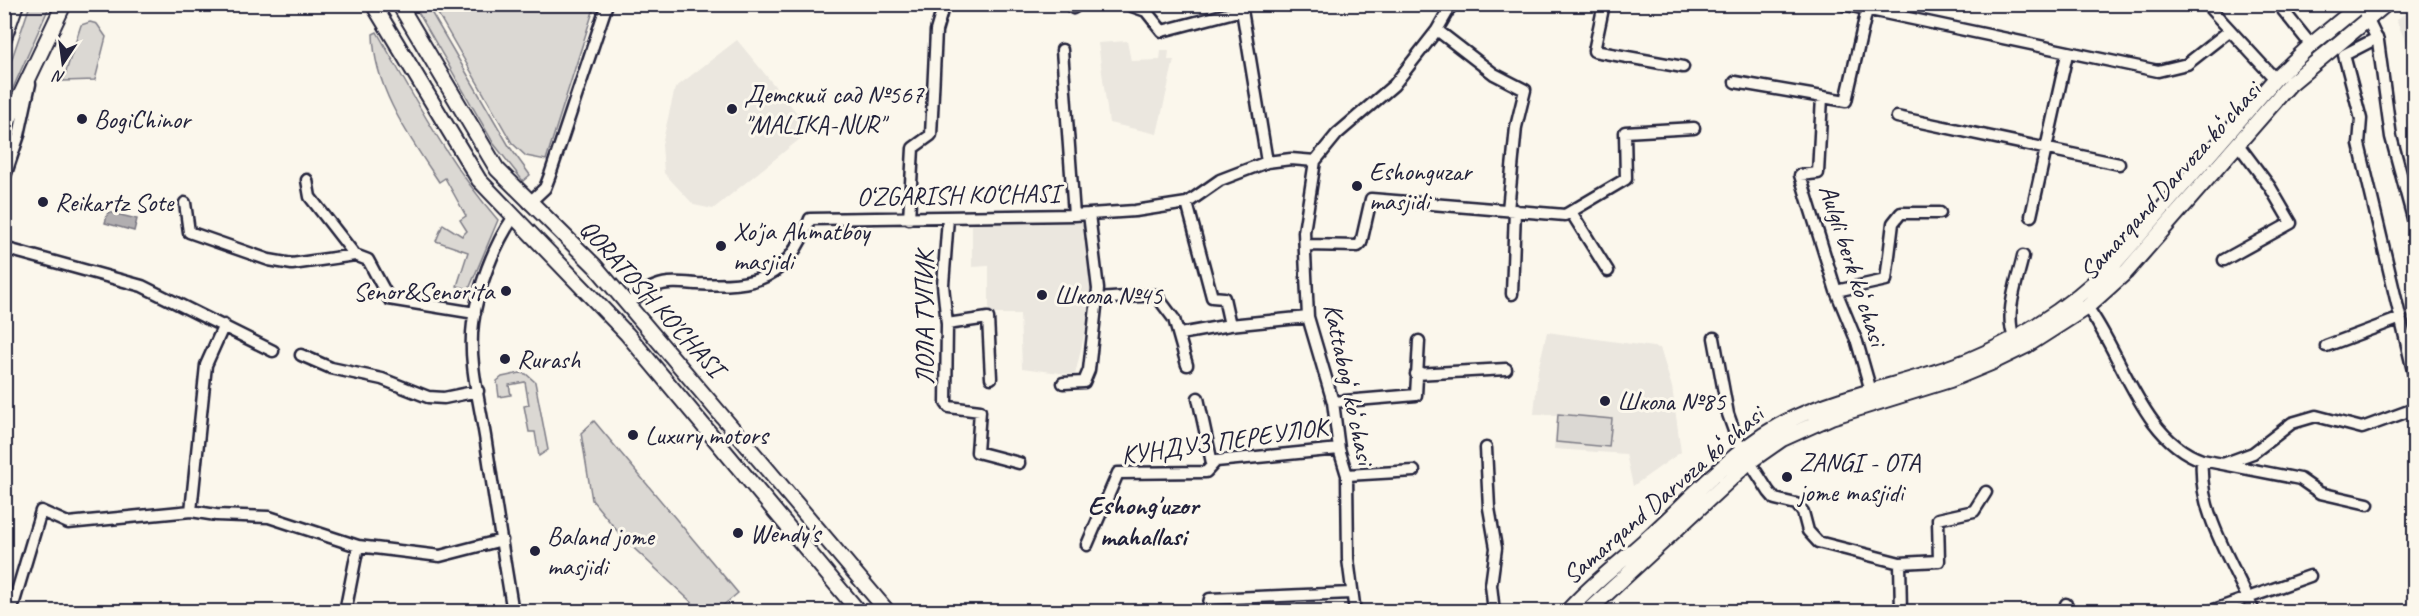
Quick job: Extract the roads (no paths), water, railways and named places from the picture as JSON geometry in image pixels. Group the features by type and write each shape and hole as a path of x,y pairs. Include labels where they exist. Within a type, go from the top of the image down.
{"main road":[{"path":"4,38 16,4"},
{"path":"4,130 30,80 64,4"},
{"name":"QORATOSH KO'CHASI","path":"373,4 465,161 513,218 614,320 860,612"},
{"name":"QORATOSH KO'CHASI","path":"399,4 487,155 507,181 595,266 628,303 888,612"},
{"name":"Samarqand Darvoza koʻchasi","path":"1567,612 1612,577 1746,457 1797,430 1950,380 1991,363 2026,346 2087,308 2126,272 2236,143 2290,84 2386,4"},
{"name":"Samarqand Darvoza koʻchasi","path":"1746,457 1757,439 1792,418 1946,369 2014,337 2088,290 2116,262 2275,80 2311,45 2361,5"},
{"path":"396,43 416,33"},
{"path":"513,218 529,202"},
{"path":"614,320 628,303"},
{"name":"Samarqand Darvoza koʻchasi","path":"1587,612 1612,577"}],"street":[{"path":"529,202 545,188 607,4"},
{"path":"909,219 913,148 931,135 936,31 944,4"},
{"path":"1068,4 1073,8 1079,4"},
{"path":"1126,4 1146,8 1162,31 1242,10 1267,162"},
{"path":"1315,160 1338,134 1394,85 1437,30 1452,4"},
{"path":"1604,4 1594,51 1683,68"},
{"path":"1842,4 1867,7 2067,54 2147,70 2169,71 2194,60 2229,31"},
{"path":"2206,4 2275,80"},
{"path":"2278,4 2311,45"},
{"path":"2361,5 2377,38 2391,137 2409,185 2415,222"},
{"path":"1735,82 1846,101 1867,7"},
{"path":"1437,30 1494,74 1525,90 1512,158 1512,294"},
{"path":"2377,38 2344,55 2361,118 2359,144 2415,375"},
{"path":"1062,50 1074,215"},
{"path":"2031,216 2067,54"},
{"path":"4,179 19,135 30,80"},
{"name":"Aulgli berk koʻchasi","path":"1822,97 1818,173 1800,175 1836,291 1857,342 1871,391"},
{"path":"1897,117 2119,164"},
{"path":"1305,245 1358,246 1361,243 1371,199 1565,214 1626,179 1625,132 1694,128"},
{"path":"2224,260 2291,223 2268,186 2236,143"},
{"name":"O‘ZGARISH KO‘CHASI","path":"628,303 657,285 676,283 733,286 764,278 776,270 793,252 810,219 1074,215 1135,211 1186,203 1220,180 1267,162 1291,159 1315,160"},
{"name":"Kattabogʻ koʻchasi","path":"1315,160 1304,232 1308,317 1333,402 1340,449 1347,475 1351,593 1355,612"},
{"path":"307,180 310,197 355,255"},
{"path":"185,203 189,232 269,260 292,264 355,255 368,260 389,299 475,313"},
{"path":"1186,203 1212,297 1224,298 1230,325"},
{"path":"1571,212 1608,271"},
{"path":"1836,291 1886,280 1893,223 1901,213 1940,213"},
{"path":"1062,383 1080,383 1087,379 1097,299 1089,214"},
{"path":"513,218 497,246 475,313 472,334 478,391 513,612"},
{"name":"ЛОЛА ТУПИК","path":"948,218 944,285 947,324 947,406 980,411 977,452 1019,463"},
{"path":"4,248 142,286 273,351"},
{"path":"2014,337 2011,330 2012,312 2023,256"},
{"path":"1097,299 1156,295 1174,319 1187,365"},
{"path":"2087,308 2161,435 2186,455 2300,479 2320,493 2368,504"},
{"path":"1180,334 1230,325 1308,317"},
{"path":"947,324 988,318 991,378"},
{"path":"2326,346 2401,318"},
{"path":"191,511 206,366 224,325"},
{"path":"1714,338 1728,414 1746,457 1775,499 1796,504 1803,512 1808,531 1818,542 1900,563 1939,561 1938,519 1974,511 1986,492"},
{"path":"1333,402 1416,395 1419,340"},
{"path":"301,355 331,368 382,379 428,397 444,398 478,391"},
{"path":"1416,374 1506,369"},
{"path":"1198,398 1212,463"},
{"path":"2223,464 2253,453 2292,423 2316,416 2362,428 2415,409"},
{"path":"1486,448 1490,508 1496,548 1491,585 1494,612"},
{"name":"КУНДУЗ ПЕРЕУЛОК","path":"1087,546 1118,473 1206,472 1212,463 1340,449"},
{"path":"2202,460 2201,473 2207,510 2254,612"},
{"path":"1347,475 1414,471"},
{"path":"11,612 41,511 68,523 191,511 216,515 269,517 358,546 440,556 502,540"},
{"path":"345,612 358,546"},
{"path":"1900,563 1901,612"},
{"path":"2208,612 2310,576"},
{"path":"1206,612 1210,599 1351,593"}],"place":[{"name":"Детский сад №567 \"MALIKA-NUR\"","path":"732,109"},
{"name":"BogiChinor","path":"82,119"},
{"name":"Eshonguzar masjidi","path":"1357,186"},
{"name":"Reikartz Sote","path":"43,202"},
{"name":"Xo'ja Ahmatboy masjidi","path":"721,246"},
{"name":"Senor&Senorita","path":"506,291"},
{"name":"Школа №45","path":"1042,295"},
{"name":"Rurash","path":"505,359"},
{"name":"Школа №85","path":"1605,401"},
{"name":"Luxury motors","path":"633,435"},
{"name":"ZANGI - OTA jome masjidi","path":"1787,477"},
{"name":"Wendy's","path":"738,533"},
{"name":"Baland jome masjidi","path":"535,551"}],"district":[{"name":"Eshong'uzor mahallasi","path":"1143,520"}]}
